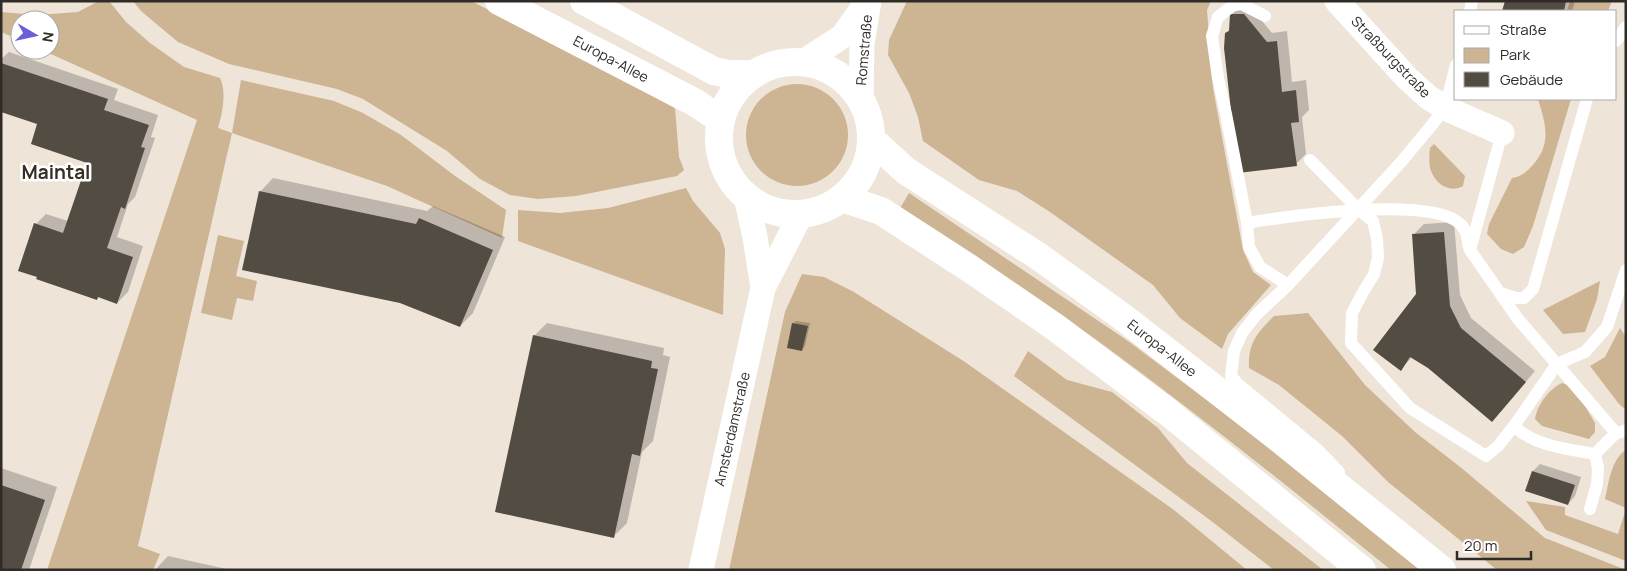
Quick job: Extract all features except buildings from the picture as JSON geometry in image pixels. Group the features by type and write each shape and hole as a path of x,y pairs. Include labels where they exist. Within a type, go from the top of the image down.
{"street":[{"name":"Europa-Allee","path":"499,1 696,103 721,120"},
{"path":"584,1 714,71 728,74 754,74"},
{"name":"Romstraße","path":"803,62 843,36 868,1"},
{"name":"Romstraße","path":"861,99 862,44 868,1"},
{"name":"Straßburgstraße","path":"1337,1 1407,78 1428,97 1445,108 1502,134"},
{"path":"803,62 823,67 840,76 861,99 869,118 872,140 868,160 862,175 842,198 822,209 801,214 780,213 761,206 746,196 733,182 724,164 719,139 721,120 736,91 754,74 777,64 803,62"},
{"name":"Europa-Allee","path":"872,140 906,171 1038,256 1124,318 1442,570"},
{"name":"Amsterdamstraße","path":"746,196 763,288"},
{"path":"842,198 881,211 970,268 1056,327 1169,413 1362,570"},
{"name":"Amsterdamstraße","path":"701,570 763,288 801,214"}],"lane":[{"path":"1265,16 1241,4 1232,6 1218,17 1212,36 1249,247 1260,267 1288,285"},
{"path":"1617,40 1626,27"},
{"path":"1361,504 1342,477 1318,450 1231,376 1234,352 1242,333 1257,314 1288,285 1402,162 1445,108 1454,73"},
{"path":"1500,293 1516,298 1524,298 1533,289 1587,100"},
{"path":"1470,250 1502,134"},
{"path":"1310,160 1358,209 1373,221 1377,238 1378,258 1374,274 1352,313 1351,342 1410,408 1486,456 1498,446 1514,426 1557,364 1585,352 1607,327 1626,270"},
{"path":"1246,223 1358,209 1427,212 1459,222 1466,230 1470,250 1518,319 1621,432 1595,454"},
{"path":"1514,426 1522,434 1554,446 1595,454"},
{"path":"1590,509 1597,484 1598,468 1595,454"}],"green space":[{"path":"99,1 109,1 126,22 150,43 184,67 220,78 223,96 218,128 232,133 138,546 160,554 153,570 47,570 197,120 60,58 60,13 78,12"},
{"path":"133,1 471,1 571,51 675,108 679,157 684,170 677,176 576,196 538,199 510,195 480,179 447,151 363,99 337,89 229,64 178,42 141,11"},
{"path":"907,1 1211,1 1207,10 1213,88 1243,250 1253,272 1271,285 1228,334 1222,349 1180,318 1153,285 1050,212 1017,191 979,180 923,141 918,117 909,93 888,55 889,40"},
{"path":"1570,1 1612,1 1608,10 1567,10"},
{"path":"1,12 10,13 10,36 1,32"},
{"path":"241,80 334,101 363,113 401,135 455,176 506,210 502,238 387,186 232,133"},
{"path":"797,84 816,88 833,99 844,116 848,135 844,154 833,171 816,182 797,186 778,182 761,171 750,154 746,135 750,116 761,99 778,88"},
{"path":"1538,100 1571,100 1533,226 1524,247 1513,254 1501,249 1487,234 1489,224 1512,178 1527,171 1538,158 1545,142 1543,117"},
{"path":"1434,144 1465,176 1463,186 1452,189 1447,188 1435,178 1429,161 1430,148"},
{"path":"686,188 693,201 720,233 725,249 723,315 518,241 518,210 560,213 608,208"},
{"path":"909,193 1128,341 1260,440 1421,570 1391,570 1209,425 1098,341 1025,291 899,210"},
{"path":"218,235 244,241 236,276 257,281 253,301 237,298 232,320 201,313"},
{"path":"802,274 824,277 854,292 965,362 1174,510 1247,570 729,570 785,312"},
{"path":"1600,281 1597,299 1585,332 1563,334 1543,310"},
{"path":"1308,313 1365,385 1415,432 1545,538 1626,570 1497,570 1388,482 1342,436 1279,385 1249,368 1252,345 1263,328 1274,316"},
{"path":"1620,328 1626,337 1626,410 1619,404 1590,366 1605,357"},
{"path":"1028,351 1067,380 1112,392 1158,428 1187,463 1323,570 1274,570 1210,520 1014,376"},
{"path":"1562,383 1570,386 1595,423 1595,432 1589,439 1542,426 1535,419 1538,408 1544,398"},
{"path":"1626,450 1626,508 1605,499 1614,465"},
{"path":"1526,501 1565,507 1565,515 1618,534 1626,509 1626,561 1546,530"}],"district":[{"name":"Maintal","path":"56,172"}]}
